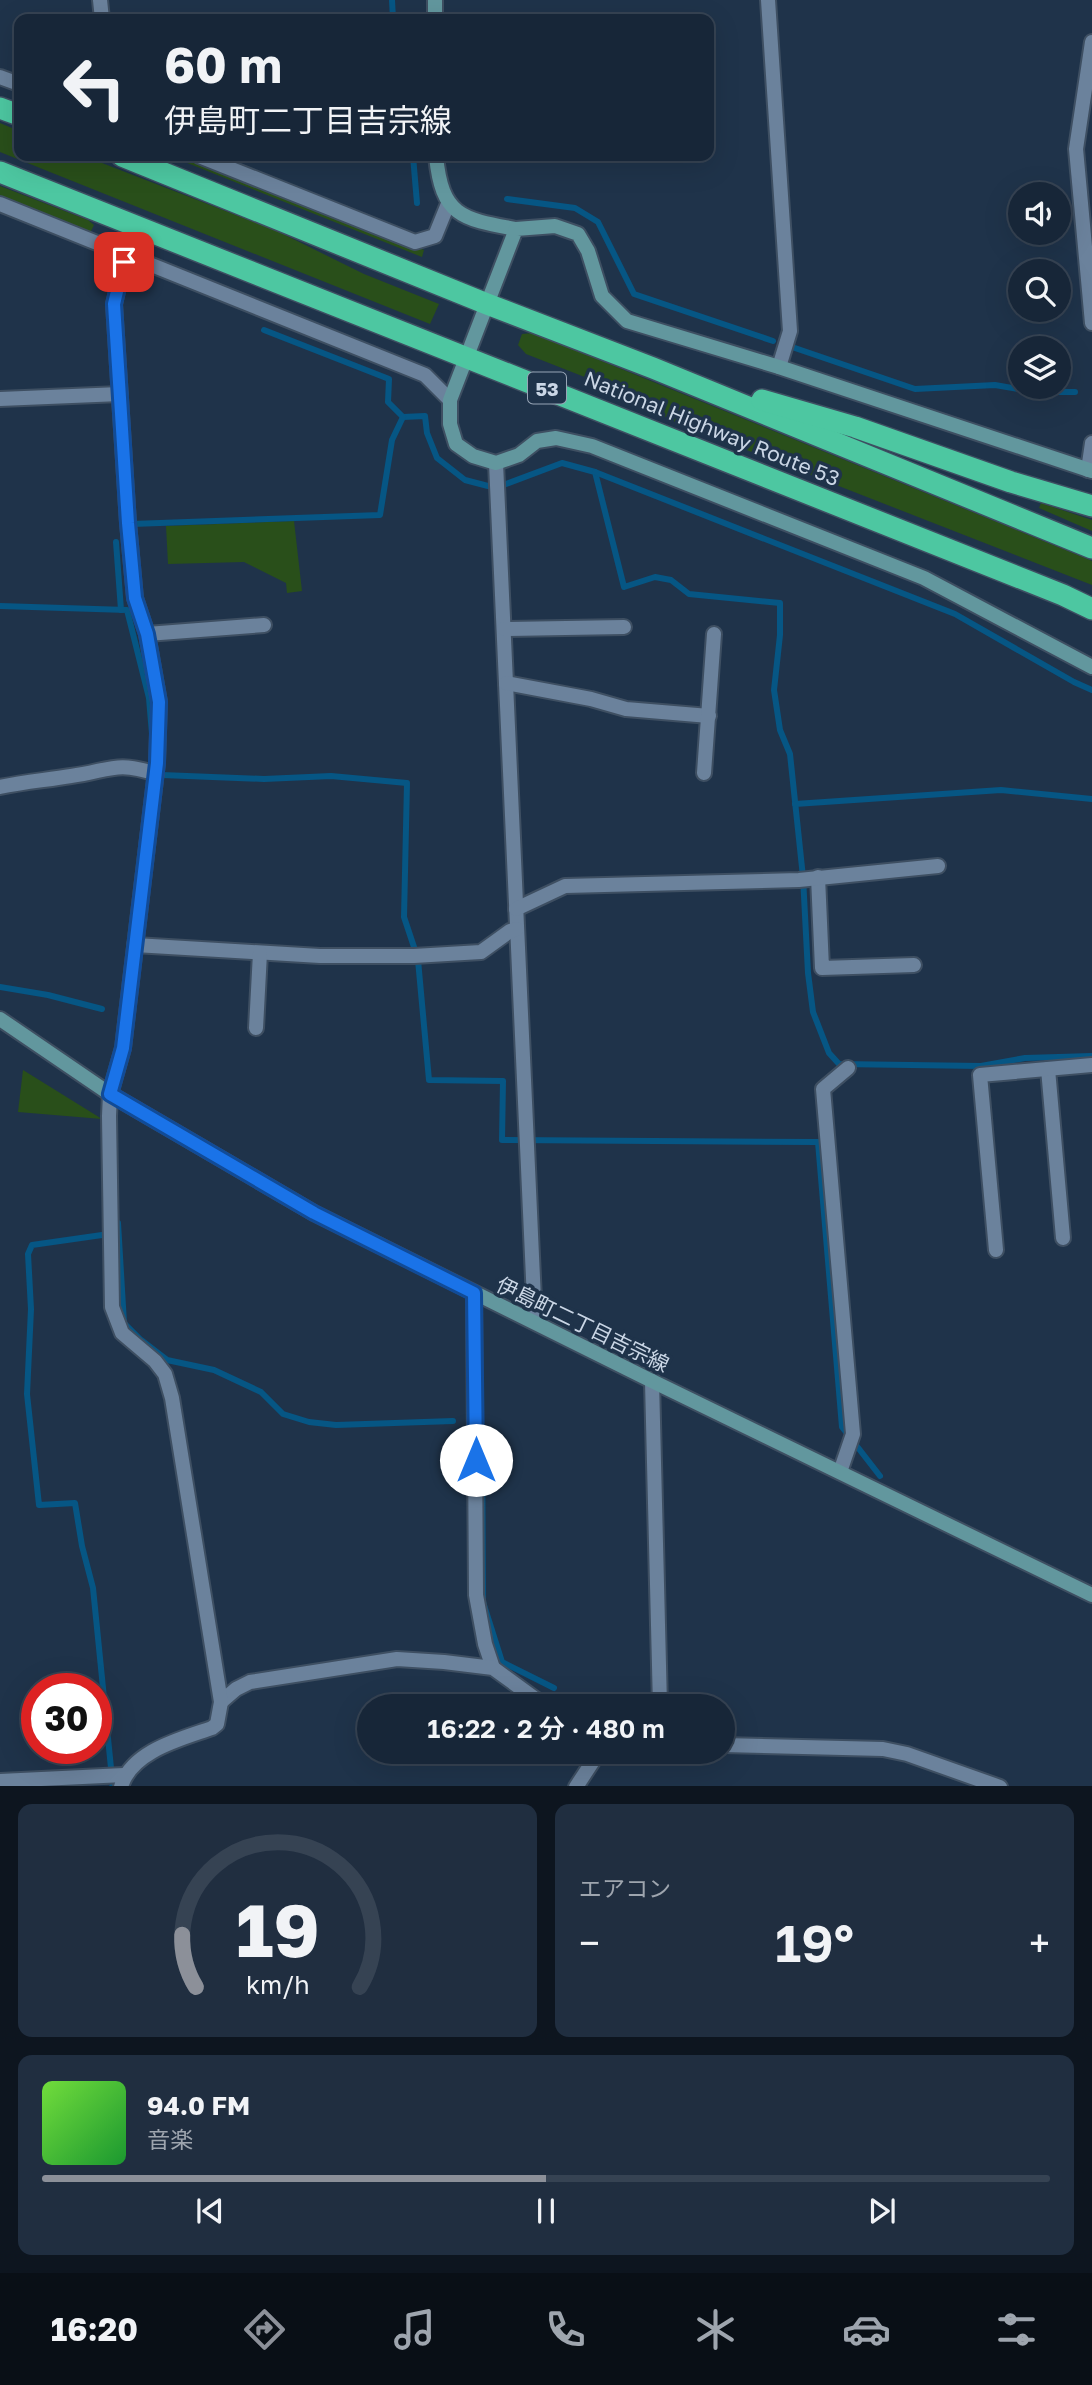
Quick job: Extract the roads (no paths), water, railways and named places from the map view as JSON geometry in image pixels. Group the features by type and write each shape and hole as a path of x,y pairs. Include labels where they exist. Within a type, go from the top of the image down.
{"highway":[{"name":"National Highway Route 53","path":"134,161 653,368 1092,548"},
{"name":"National Highway Route 53","path":"0,172 466,355 1092,609"},
{"path":"653,368 855,427 1011,482 1092,506"}],"street":[{"path":"768,0 790,331 779,367"},
{"path":"1092,42 1076,149 1092,323"},
{"path":"212,161 415,242 435,236 448,204"},
{"path":"436,161 438,180 448,204 476,222 516,229 555,226 578,234 588,251 602,296 627,321 779,367 1090,471 1092,443"},
{"path":"0,204 128,253 425,375 450,400"},
{"path":"0,1781 123,1781 142,1759 167,1745 217,1724 221,1702 173,1398 165,1374 155,1361 122,1333 112,1307 110,1094 123,1048 156,774 159,702 147,634 135,598 114,304 133,225"},
{"path":"516,229 450,400 450,424 457,444 473,456 496,463 519,455 537,441 556,438 592,446 924,578 1092,667"},
{"path":"0,399 120,394"},
{"path":"496,463 535,1322"},
{"path":"147,634 264,625"},
{"path":"504,629 624,627"},
{"path":"704,773 714,634"},
{"path":"506,683 591,699 626,709 709,716"},
{"path":"0,787 75,776 113,767 135,767 156,774"},
{"path":"516,909 565,886 808,878 938,866"},
{"path":"808,878 822,968 915,965"},
{"path":"135,945 360,956 481,952 517,929"},
{"path":"256,1028 260,953"},
{"name":"伊島町二丁目吉宗線","path":"0,1018 110,1094 314,1213 1092,1595"},
{"path":"996,1250 980,1075 1092,1065"},
{"path":"840,1472 852,1440 822,1089 848,1068"},
{"path":"1048,1069 1063,1238"},
{"path":"474,1293 476,1595 493,1668"},
{"path":"652,1381 660,1694"},
{"path":"221,1702 236,1689 250,1682 397,1659 493,1668 529,1694"},
{"path":"735,1745 883,1749 907,1754 997,1786"},
{"path":"577,1786 591,1764"}],"waterway":[{"path":"392,0 393,14"},
{"path":"413,161 417,203"},
{"path":"507,199 575,208 598,222 634,294 773,341"},
{"path":"264,330 389,379 388,402 403,417 425,416 427,433 437,458 465,480 488,486 506,484 562,463 595,472 624,587 655,577 671,580 689,594 780,603 780,635 774,690 780,730 790,754 803,877 808,973 813,1012 829,1053 839,1064 981,1066 1025,1058 1092,1056"},
{"path":"792,347 915,389 995,385 1036,392 1075,392"},
{"path":"132,524 380,515 392,440 403,417"},
{"path":"595,472 955,614 1092,690"},
{"path":"116,542 121,610"},
{"path":"0,606 127,610 149,698 152,734"},
{"path":"162,775 264,779 331,776 407,783 404,917 416,953"},
{"path":"795,804 1001,790 1092,799"},
{"path":"418,960 429,1080 503,1081 502,1140 818,1142 842,1427 880,1476"},
{"path":"0,987 48,995 102,1009"},
{"path":"118,1223 124,1323 167,1360 214,1370 261,1392 283,1414 309,1422 336,1425 453,1421"},
{"path":"102,1235 32,1245 28,1254 31,1309 27,1394 39,1505 75,1503 93,1588 111,1768"},
{"path":"482,1427 483,1602 502,1662 554,1688"}]}
